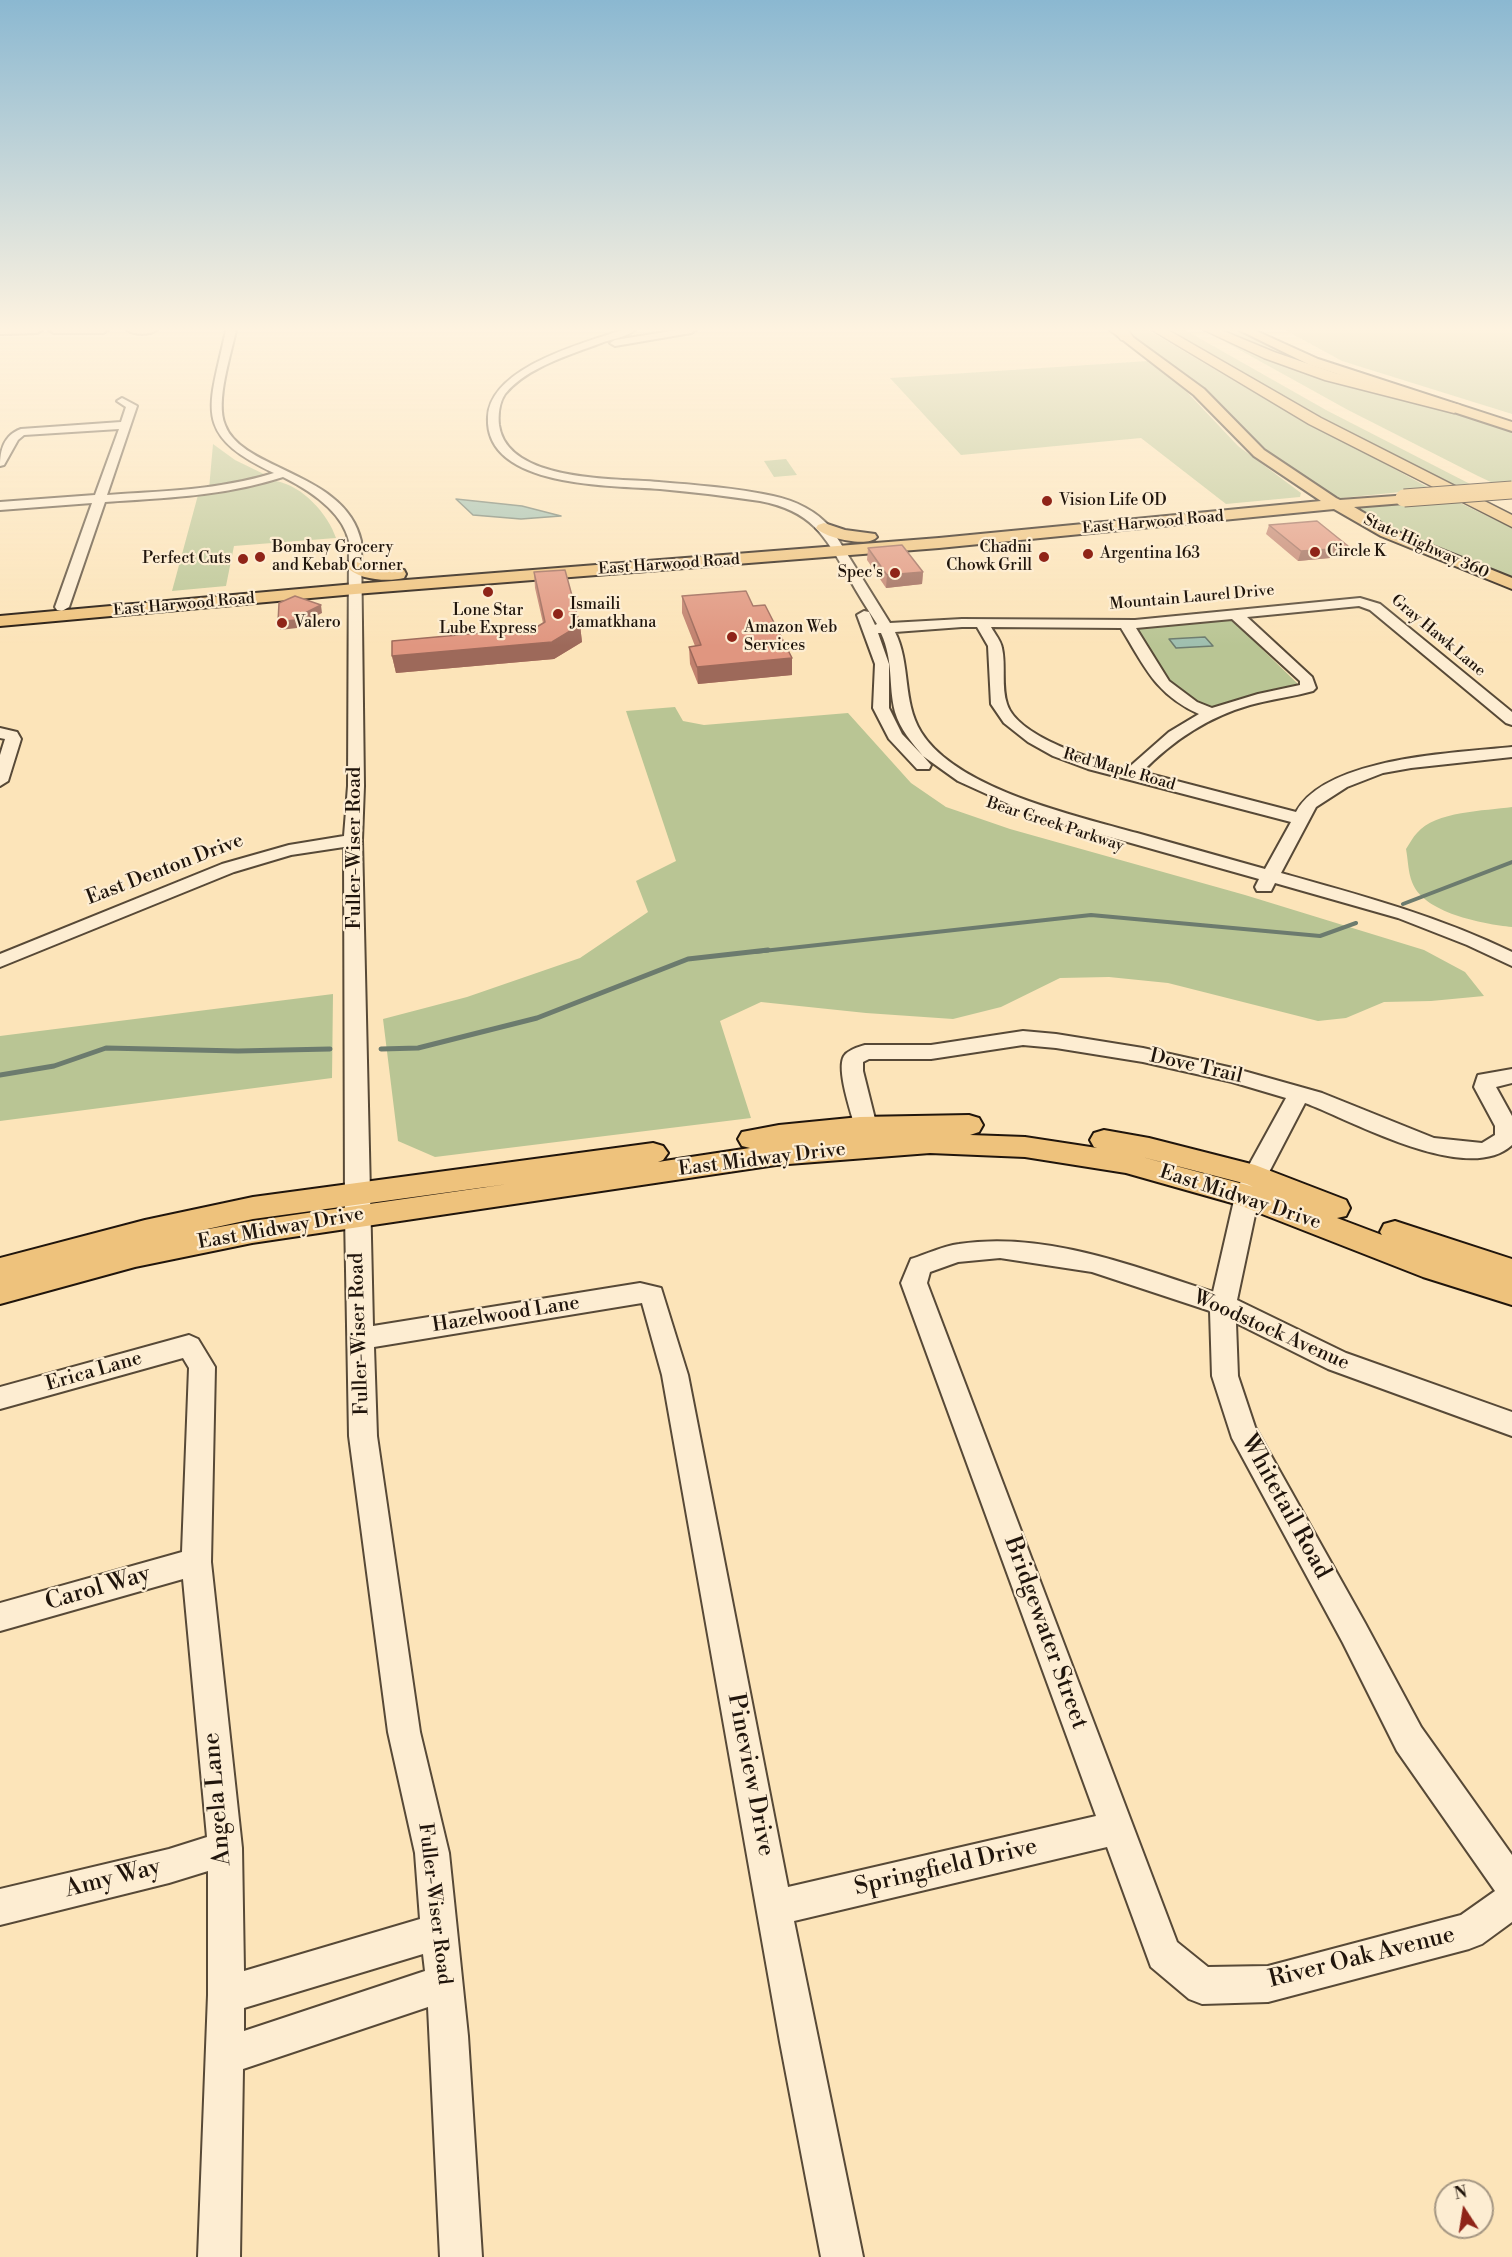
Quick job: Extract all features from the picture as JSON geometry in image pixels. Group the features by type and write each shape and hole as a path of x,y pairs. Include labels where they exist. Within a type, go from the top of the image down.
{"highway":[{"path":"1345,435 1512,522"},
{"path":"1467,476 1512,498"}],"main road":[{"name":"State Highway 360","path":"1242,435 1259,453 1337,504 1387,533 1512,585"},
{"name":"East Harwood Road","path":"0,621 309,593 354,578 743,559 828,543 883,537 1280,512 1337,504 1512,490"},
{"name":"East Harwood Road","path":"0,612 354,578 517,571 828,543 1103,523"},
{"path":"743,559 805,558 826,563 838,570"},
{"path":"309,593 335,597 355,609"},
{"name":"East Midway Drive","path":"0,1292 135,1255 252,1232 357,1204 820,1130 927,1124 1028,1128 1149,1148 1251,1186 1512,1271"},
{"name":"East Midway Drive","path":"0,1270 145,1231 253,1208 357,1204 776,1155 930,1143 1024,1147 1251,1186 1434,1268 1512,1293"}],"street":[{"path":"0,464 13,438 17,435"},
{"path":"62,607 122,435"},
{"name":"Fuller-Wiser Road","path":"225,435 240,449 319,494 346,520 353,533 356,786 353,840 357,1204 363,1436 404,1732 432,1853 444,1983 461,2257"},
{"name":"Bear Creek Parkway","path":"496,435 501,446 515,459 556,474 642,486 756,496 797,509 814,518 879,632 882,664 881,708 895,736 915,758 941,779 985,803 1029,819 1270,876 1405,914 1474,941 1512,960"},
{"path":"0,506 229,489 285,473"},
{"name":"Bear Creek Parkway","path":"828,543 838,570 879,632"},
{"name":"Mountain Laurel Drive","path":"879,632 966,630 983,625 1126,624 1349,603 1368,604"},
{"name":"Gray Hawk Lane","path":"1368,604 1512,720"},
{"path":"1130,775 1154,749 1194,722 1261,698 1308,688 1307,680 1235,614"},
{"path":"1126,624 1163,684 1192,705 1212,714"},
{"name":"Red Maple Road","path":"983,625 995,646 999,704 1010,720 1034,739 1059,753 1130,775 1301,819"},
{"path":"0,733 11,735 13,739 0,781"},
{"path":"1270,876 1309,804 1341,783 1379,769 1411,763 1512,752"},
{"name":"East Denton Drive","path":"0,961 228,868 289,850 353,840"},
{"name":"Bear Creek Parkway","path":"1270,876 1445,942 1512,975"},
{"name":"Dove Trail","path":"866,1127 852,1071 853,1059 865,1052 931,1052 1023,1038 1143,1055 1233,1075 1299,1094 1431,1146 1484,1151 1497,1146 1507,1137 1506,1126 1485,1087 1486,1080 1512,1076"},
{"name":"Whitetail Road","path":"1299,1094 1251,1186 1222,1305 1225,1376 1242,1430 1354,1633 1409,1739 1512,1884"},
{"name":"Woodstock Avenue","path":"920,1266 957,1253 1000,1249 1093,1263 1222,1305 1337,1361 1512,1424"},
{"name":"Bridgewater Street","path":"920,1266 914,1283 1164,1954 1202,1986"},
{"name":"Hazelwood Lane","path":"360,1339 640,1293 652,1295"},
{"name":"Pineview Drive","path":"652,1295 675,1375 842,2257"},
{"name":"Erica Lane","path":"0,1398 189,1346"},
{"name":"Angela Lane","path":"189,1346 202,1367 196,1562 225,1848 225,1995 219,2257"},
{"name":"Carol Way","path":"0,1617 196,1562"},
{"name":"Springfield Drive","path":"775,1908 1117,1828"},
{"name":"Amy Way","path":"0,1907 169,1866 225,1848"},
{"name":"River Oak Avenue","path":"1202,1986 1269,1984 1468,1931 1512,1900"},
{"path":"225,1995 440,1931"},
{"path":"224,2055 444,1983"}],"green space":[{"path":"943,435 1228,435 1238,446 1301,493 1300,497 1226,504 1141,438 961,455"},
{"path":"1250,435 1333,435 1431,489 1341,498 1331,496 1264,449"},
{"path":"1354,435 1375,435 1474,486 1455,488"},
{"path":"1398,435 1512,435 1512,483 1495,484"},
{"path":"213,444 235,460 270,477 209,489"},
{"path":"786,459 797,475 774,477 764,461"},
{"path":"276,481 296,489 313,502 327,520 336,538 234,546 226,586 172,591 198,495"},
{"path":"1456,501 1512,528 1512,581 1387,529 1356,508"},
{"path":"1230,618 1298,684 1211,708 1203,707 1167,684 1136,628"},
{"path":"675,707 683,721 704,725 848,713 911,783 946,807 1010,829 1245,895 1424,950 1465,972 1484,996 1431,1001 1384,1002 1346,1018 1318,1021 1168,983 1109,977 1060,978 1001,1007 953,1019 761,1002 720,1021 751,1118 435,1157 398,1141 383,1019 467,997 580,958 648,912 636,881 676,861 626,711"},
{"path":"1512,807 1512,927 1455,915 1428,902 1418,893 1412,882 1406,849 1417,833 1425,826 1448,816"},
{"path":"333,994 332,1078 0,1121 0,1036"}],"shaded area":[{"path":"456,499 522,506 561,516 521,519 473,515"},
{"path":"1205,637 1213,646 1176,648 1169,639"}],"building":[{"path":"1317,521 1348,546 1301,551 1269,525"},
{"path":"902,545 923,572 887,575 868,548"},
{"path":"565,570 580,625 552,642 392,656 392,641 535,628 545,622 534,572"},
{"name":"Amazon Web Services","path":"746,591 753,606 765,605 792,658 697,667 689,647 701,645 682,596"},
{"path":"295,596 321,605 305,613 295,614 295,620 278,622 279,603"}],"waterway":[{"path":"1403,904 1512,862"},
{"path":"754,952 1091,915 1320,936 1356,923"},
{"path":"381,1049 418,1048 537,1018 688,959 768,950"},
{"path":"0,1075 54,1066 106,1048 238,1051 330,1049"}],"place":[{"name":"Vision Life OD","path":"1047,501"},
{"name":"Circle K","path":"1315,552"},
{"name":"Argentina 163","path":"1088,554"},
{"name":"Bombay Grocery and Kebab Corner","path":"260,557"},
{"name":"Chadni Chowk Grill","path":"1044,557"},
{"name":"Perfect Cuts","path":"243,559"},
{"name":"Spec's","path":"895,573"},
{"name":"Lone Star Lube Express","path":"488,592"},
{"name":"Ismaili Jamatkhana","path":"558,614"},
{"name":"Valero","path":"282,623"},
{"name":"Amazon Web Services","path":"732,637"}]}
